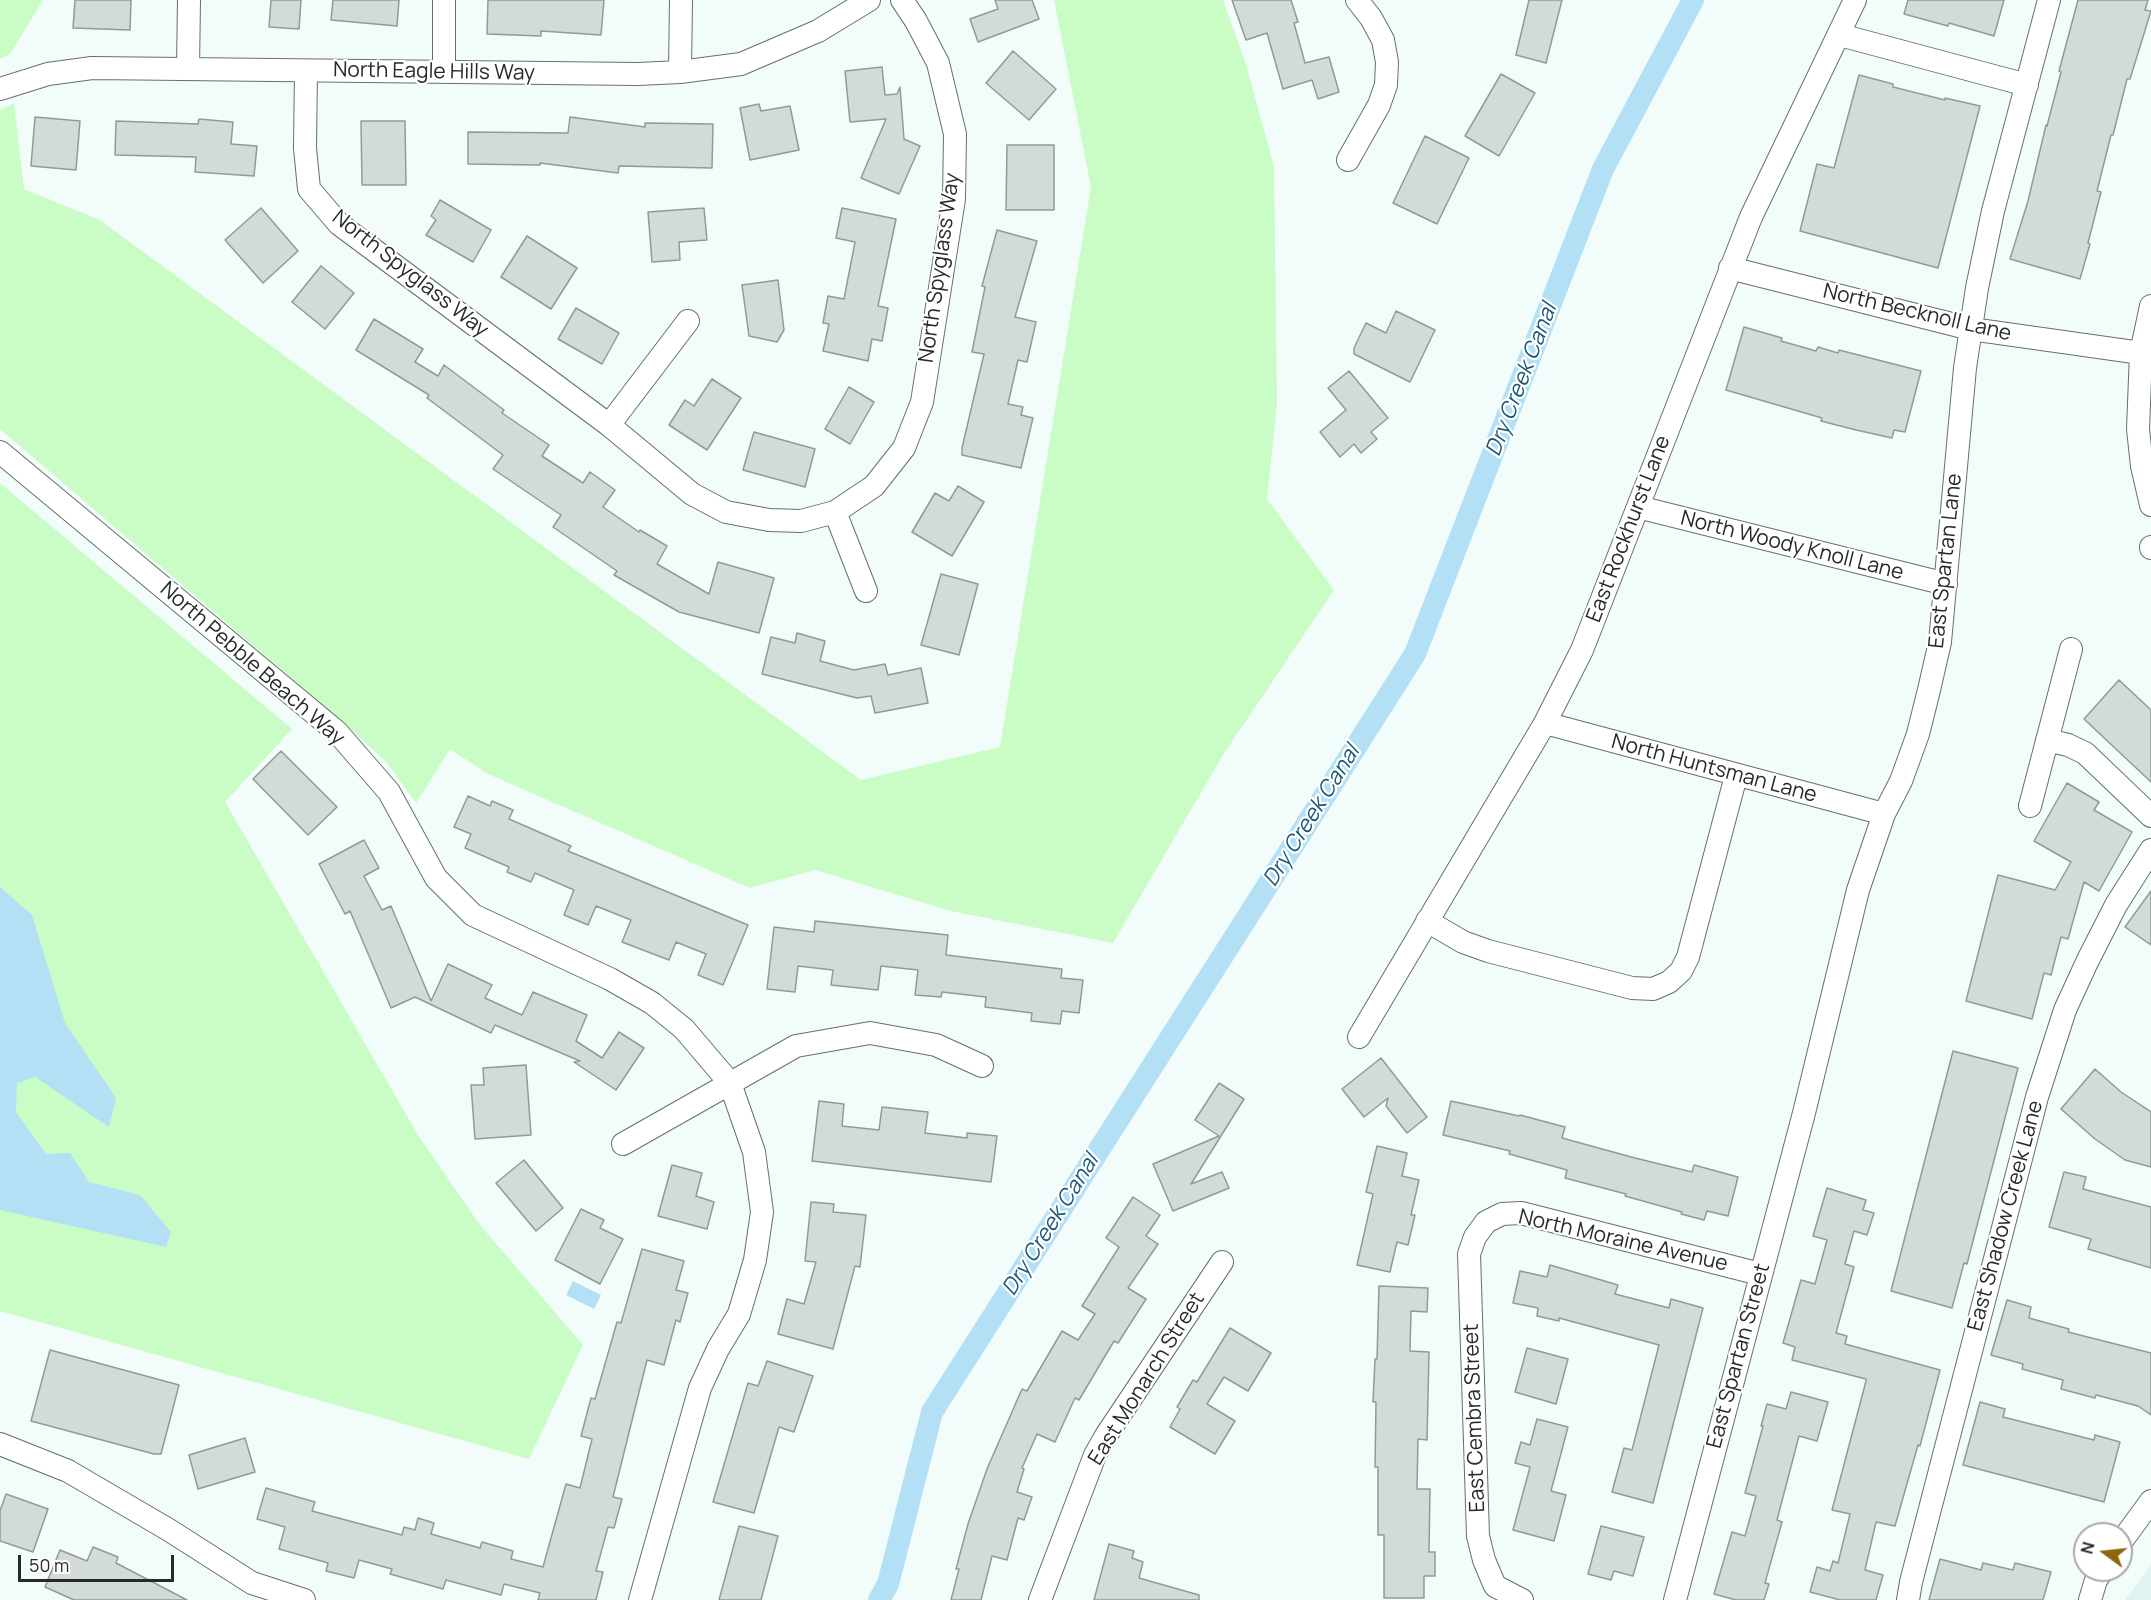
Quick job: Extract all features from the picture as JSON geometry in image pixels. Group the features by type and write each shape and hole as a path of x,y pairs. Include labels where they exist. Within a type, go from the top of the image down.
{"street":[{"path":"188,69 189,0"},
{"path":"444,0 444,72"},
{"path":"680,72 681,0"},
{"name":"North Eagle Hills Way","path":"0,89 48,74 92,68 638,75 680,72 741,64 818,31 869,0"},
{"name":"North Spyglass Way","path":"306,70 305,148 309,189 339,224 609,425 692,494 726,512 769,520 801,522 835,512 874,486 904,448 922,402 954,199 955,134 938,63 902,0"},
{"path":"1348,160 1379,105 1386,85 1387,62 1383,40 1371,18 1357,0"},
{"name":"East Rockhurst Lane","path":"1359,1037 1545,723 1582,650 1751,217 1855,0"},
{"name":"East Spartan Lane","path":"1804,1113 1858,890 1884,814 1901,781 1918,734 1940,642 1965,368 1977,288 1993,211 2049,0"},
{"path":"1840,35 2028,85"},
{"name":"North Becknoll Lane","path":"1730,268 1971,329 2141,353"},
{"path":"2151,306 2141,353 2138,429 2142,466 2151,504"},
{"path":"609,425 687,321"},
{"name":"North Pebble Beach Way","path":"0,452 337,732 389,792 436,878 473,915 610,979 652,1004 684,1029 730,1083 754,1152 762,1212 755,1260 739,1314 718,1348 700,1388 640,1600"},
{"name":"North Woody Knoll Lane","path":"1638,507 1946,584"},
{"path":"835,512 866,591"},
{"path":"2030,806 2071,649"},
{"name":"North Huntsman Lane","path":"1545,723 1884,814"},
{"path":"2047,740 2068,745 2085,753 2151,816"},
{"path":"1427,921 1463,942 1488,951 1632,988 1653,989 1669,982 1682,971 1688,957 1737,776"},
{"name":"East Shadow Creek Lane","path":"1908,1600 2044,1075 2065,1010 2116,905 2151,850"},
{"path":"623,1144 796,1046 870,1033 936,1045 982,1066"},
{"name":"East Spartan Street","path":"1675,1600 1804,1113"},
{"name":"North Moraine Avenue","path":"1486,1222 1502,1214 1521,1213 1760,1274"},
{"name":"East Cembra Street","path":"1486,1222 1475,1237 1469,1254 1478,1536 1484,1560 1495,1586 1522,1600"},
{"name":"East Monarch Street","path":"1040,1600 1095,1455 1222,1262"},
{"path":"0,1444 68,1471 170,1530 252,1583 304,1600"},
{"path":"2133,1526 2151,1501"},
{"path":"2090,1600 2095,1582"}],"shaded area":[{"path":"2151,1564 2151,1600 2125,1600"}],"green space":[{"path":"0,0 43,0 10,54 0,59"},
{"path":"1054,0 1223,0 1246,64 1274,167 1277,404 1267,499 1334,590 1223,755 1113,943 951,911 815,870 750,888 488,774 450,749 416,803 387,763 354,732 0,429 0,110 14,103 24,189 100,220 861,780 1000,747 1091,187"},
{"path":"0,483 292,729 225,802 418,1135 480,1225 583,1345 529,1459 0,1311"}],"water":[{"path":"0,887 32,915 65,1023 116,1098 109,1127 35,1077 17,1083 16,1112 46,1154 70,1153 89,1182 140,1195 171,1232 166,1247 0,1210"},
{"path":"573,1281 601,1295 594,1309 566,1295"}],"building":[{"path":"75,0 131,0 130,30 73,28"},
{"path":"271,0 301,0 299,29 269,27"},
{"path":"333,0 399,0 397,26 331,20"},
{"path":"488,0 604,0 601,35 541,31 541,36 487,34"},
{"path":"995,0 1032,0 1039,19 978,42 970,19 998,9"},
{"path":"1232,0 1291,0 1298,22 1294,23 1305,63 1329,57 1339,92 1318,99 1312,80 1283,89 1267,33 1246,40"},
{"path":"1529,0 1562,0 1546,63 1516,55"},
{"path":"1908,0 2004,0 1994,36 1949,23 1948,26 1904,14"},
{"path":"2078,0 2148,0 2145,10 2151,11 2130,79 2127,79 2113,135 2111,135 2097,191 2101,192 2088,243 2090,244 2080,279 2010,259 2028,201"},
{"path":"1013,51 1056,89 1029,120 986,83"},
{"path":"882,67 885,95 897,94 900,87 904,139 920,146 899,194 861,178 886,119 850,122 845,71"},
{"path":"1501,74 1535,93 1499,156 1465,136"},
{"path":"1859,75 1893,84 1893,87 1980,106 1938,268 1800,231 1817,164 1834,168"},
{"path":"759,104 761,111 790,106 799,150 750,160 740,108"},
{"path":"35,117 80,121 76,170 31,166"},
{"path":"570,117 645,127 645,123 713,124 712,168 619,166 618,173 540,163 540,165 468,164 468,132 568,133"},
{"path":"199,119 233,122 231,144 257,146 254,176 195,172 196,157 115,155 116,121 198,124"},
{"path":"361,121 405,121 406,185 362,185"},
{"path":"1425,136 1469,158 1437,224 1393,203"},
{"path":"1007,145 1054,145 1054,210 1006,210"},
{"path":"440,200 491,230 473,262 426,235 436,220 431,216"},
{"path":"261,208 298,251 263,283 225,240"},
{"path":"704,208 707,240 679,242 680,260 652,262 648,212"},
{"path":"842,208 896,219 878,306 888,308 882,341 872,339 868,361 823,351 829,324 823,323 828,296 844,299 855,242 836,238"},
{"path":"997,230 1037,241 1015,317 1036,322 1027,362 1018,360 1008,404 1023,407 1021,415 1033,418 1021,468 962,455 984,354 972,352 985,287 982,286"},
{"path":"527,236 577,268 551,309 501,277"},
{"path":"321,266 354,293 325,329 292,302"},
{"path":"778,280 784,330 777,342 749,336 742,285"},
{"path":"576,308 619,333 602,364 558,339"},
{"path":"1396,311 1435,330 1410,382 1354,354 1354,348 1366,323 1386,333"},
{"path":"374,319 423,349 415,362 438,376 444,365 504,410 502,413 549,445 542,456 583,483 590,472 615,490 603,507 639,532 640,530 667,546 657,564 709,594 718,562 774,578 759,633 679,612 614,575 617,571 553,527 561,515 493,469 503,455 427,398 429,395 356,350"},
{"path":"1744,327 1816,351 1818,347 1838,353 1839,350 1921,371 1905,432 1894,430 1892,438 1856,430 1726,390"},
{"path":"1349,371 1388,418 1371,432 1377,439 1361,453 1354,444 1340,457 1320,432 1346,410 1328,388"},
{"path":"712,379 741,398 707,450 669,425 685,400 694,406"},
{"path":"849,387 874,402 850,444 825,429"},
{"path":"754,432 815,449 805,487 743,470"},
{"path":"958,486 984,502 952,556 912,532 935,493 949,501"},
{"path":"941,574 978,584 959,655 921,645"},
{"path":"797,633 825,641 820,661 854,670 885,664 888,675 921,668 928,703 875,713 871,696 857,698 762,674 771,637 795,643"},
{"path":"2119,680 2151,710 2151,782 2084,719"},
{"path":"281,751 337,807 308,835 253,779"},
{"path":"2067,783 2099,802 2094,810 2132,832 2099,891 2084,882 2068,939 2061,937 2051,975 2044,973 2032,1019 1966,1001 1998,875 2055,890 2071,862 2034,841"},
{"path":"468,796 490,806 492,801 513,810 509,819 571,846 568,851 748,925 723,985 698,975 706,954 676,942 669,960 622,942 631,920 596,906 588,925 564,915 574,890 535,873 531,882 507,872 509,867 465,848 471,834 454,827"},
{"path":"364,840 379,868 364,876 382,910 391,906 431,1001 448,964 492,985 485,998 522,1015 533,992 587,1015 576,1041 602,1058 619,1032 644,1048 616,1090 574,1062 580,1061 495,1025 491,1033 415,997 391,1008 350,911 345,914 319,864"},
{"path":"2151,891 2151,945 2125,927"},
{"path":"815,921 948,935 946,955 1062,969 1061,978 1083,980 1079,1013 1062,1011 1060,1024 1031,1021 1032,1013 985,1007 986,997 942,992 941,997 915,995 918,970 881,966 878,990 831,985 833,970 798,966 795,992 767,989 774,927 814,932"},
{"path":"1953,1051 2018,1068 1967,1264 1964,1263 1952,1308 1891,1291"},
{"path":"1381,1058 1427,1117 1407,1133 1386,1106 1388,1098 1364,1117 1342,1089"},
{"path":"526,1065 531,1135 475,1139 471,1085 484,1085 483,1068"},
{"path":"2095,1069 2121,1092 2151,1112 2151,1167 2125,1160 2095,1139 2061,1109"},
{"path":"1219,1083 1244,1099 1191,1184 1222,1172 1229,1188 1173,1211 1153,1164 1219,1136 1195,1120"},
{"path":"819,1101 844,1104 842,1126 879,1130 882,1107 928,1112 925,1133 967,1138 967,1133 997,1136 991,1182 812,1161"},
{"path":"1451,1101 1565,1127 1562,1138 1635,1158 1692,1172 1694,1165 1738,1177 1728,1216 1707,1211 1704,1220 1681,1214 1682,1212 1625,1196 1626,1194 1565,1178 1567,1170 1509,1154 1510,1151 1443,1135"},
{"path":"1377,1146 1407,1153 1402,1176 1419,1180 1411,1215 1415,1215 1408,1245 1397,1242 1390,1272 1357,1265 1373,1194 1366,1192"},
{"path":"524,1160 563,1208 536,1231 496,1183"},
{"path":"672,1165 702,1173 696,1196 714,1202 707,1229 658,1216"},
{"path":"2064,1172 2086,1177 2083,1189 2151,1207 2151,1268 2088,1249 2091,1239 2049,1227"},
{"path":"1827,1188 1866,1200 1863,1210 1874,1213 1867,1235 1854,1231 1845,1264 1854,1267 1836,1333 1847,1336 1845,1344 1940,1370 1920,1446 1918,1445 1895,1526 1876,1522 1865,1570 1883,1575 1876,1600 1840,1600 1810,1592 1817,1567 1830,1571 1833,1561 1838,1563 1850,1514 1832,1510 1866,1381 1866,1379 1792,1360 1795,1347 1783,1343 1801,1280 1815,1284 1827,1240 1813,1236"},
{"path":"1133,1197 1160,1215 1146,1236 1158,1244 1128,1288 1146,1299 1118,1343 1114,1341 1079,1400 1075,1398 1055,1442 1037,1434 1022,1468 1024,1469 1017,1492 1032,1497 1024,1520 1018,1518 1007,1560 992,1556 981,1600 951,1600 959,1569 956,1569 968,1524 987,1469 1022,1389 1027,1391 1062,1331 1078,1340 1095,1314 1082,1306 1119,1247 1106,1238"},
{"path":"811,1202 834,1204 833,1212 866,1215 860,1267 855,1266 833,1349 778,1334 787,1299 804,1304 816,1262 805,1261"},
{"path":"581,1209 604,1220 600,1228 623,1239 600,1284 555,1260"},
{"path":"642,1249 684,1261 676,1290 688,1293 680,1322 676,1320 664,1365 647,1360 613,1497 622,1499 614,1528 608,1527 596,1571 603,1572 596,1600 538,1600 540,1593 504,1584 501,1595 446,1580 443,1589 390,1574 392,1569 359,1560 354,1578 326,1571 328,1563 279,1549 285,1527 257,1519 266,1488 315,1502 312,1511 402,1535 404,1527 415,1530 418,1518 434,1523 431,1534 480,1548 482,1542 513,1551 511,1559 543,1567 566,1484 580,1488 592,1439 581,1436 591,1398 595,1399 617,1322 621,1323"},
{"path":"1550,1265 1618,1285 1615,1294 1669,1308 1671,1299 1703,1308 1653,1503 1612,1492 1624,1448 1632,1450 1659,1345 1559,1318 1559,1321 1537,1316 1538,1308 1513,1303 1520,1271 1547,1277"},
{"path":"1379,1286 1428,1288 1427,1312 1411,1311 1410,1351 1429,1352 1427,1440 1418,1439 1417,1489 1430,1489 1429,1552 1435,1552 1435,1576 1424,1576 1424,1598 1384,1598 1384,1535 1378,1535 1378,1467 1375,1467 1376,1402 1373,1402"},
{"path":"2007,1300 2031,1307 2029,1318 2069,1329 2068,1332 2151,1353 2151,1415 2138,1406 2061,1389 2063,1380 2022,1369 2023,1364 1991,1355"},
{"path":"1230,1328 1271,1353 1248,1391 1224,1377 1207,1404 1235,1421 1215,1454 1170,1427 1180,1409 1177,1407 1193,1380 1197,1382"},
{"path":"1527,1348 1568,1359 1556,1404 1515,1392"},
{"path":"50,1350 179,1385 161,1454 31,1421"},
{"path":"767,1361 813,1376 794,1432 779,1427 754,1513 713,1502 748,1383 758,1386"},
{"path":"1791,1392 1828,1402 1817,1441 1799,1436 1777,1520 1782,1522 1765,1583 1769,1584 1764,1600 1736,1600 1714,1594 1732,1532 1745,1536 1756,1496 1745,1493 1767,1404 1786,1409"},
{"path":"1980,1402 2005,1409 2003,1417 2094,1440 2095,1435 2120,1442 2104,1502 1963,1465"},
{"path":"1537,1419 1568,1427 1551,1491 1566,1495 1554,1541 1513,1530 1530,1467 1515,1463 1521,1442 1530,1445"},
{"path":"245,1438 255,1472 198,1489 189,1455"},
{"path":"6,1494 48,1509 33,1552 0,1541 0,1511"},
{"path":"739,1526 778,1536 761,1600 719,1600"},
{"path":"1601,1526 1644,1537 1633,1576 1614,1571 1611,1580 1588,1574"},
{"path":"1109,1544 1134,1551 1132,1558 1143,1562 1139,1578 1199,1595 1199,1600 1094,1600"},
{"path":"93,1547 118,1557 116,1563 187,1600 74,1600 45,1587 60,1550 87,1561"},
{"path":"1940,1559 1981,1570 1983,1563 2013,1570 2015,1563 2051,1572 2043,1600 1929,1600"}],"waterway":[{"name":"Dry Creek Canal","path":"879,1600 888,1584 932,1412 1415,654 1603,169 1693,0"}]}
